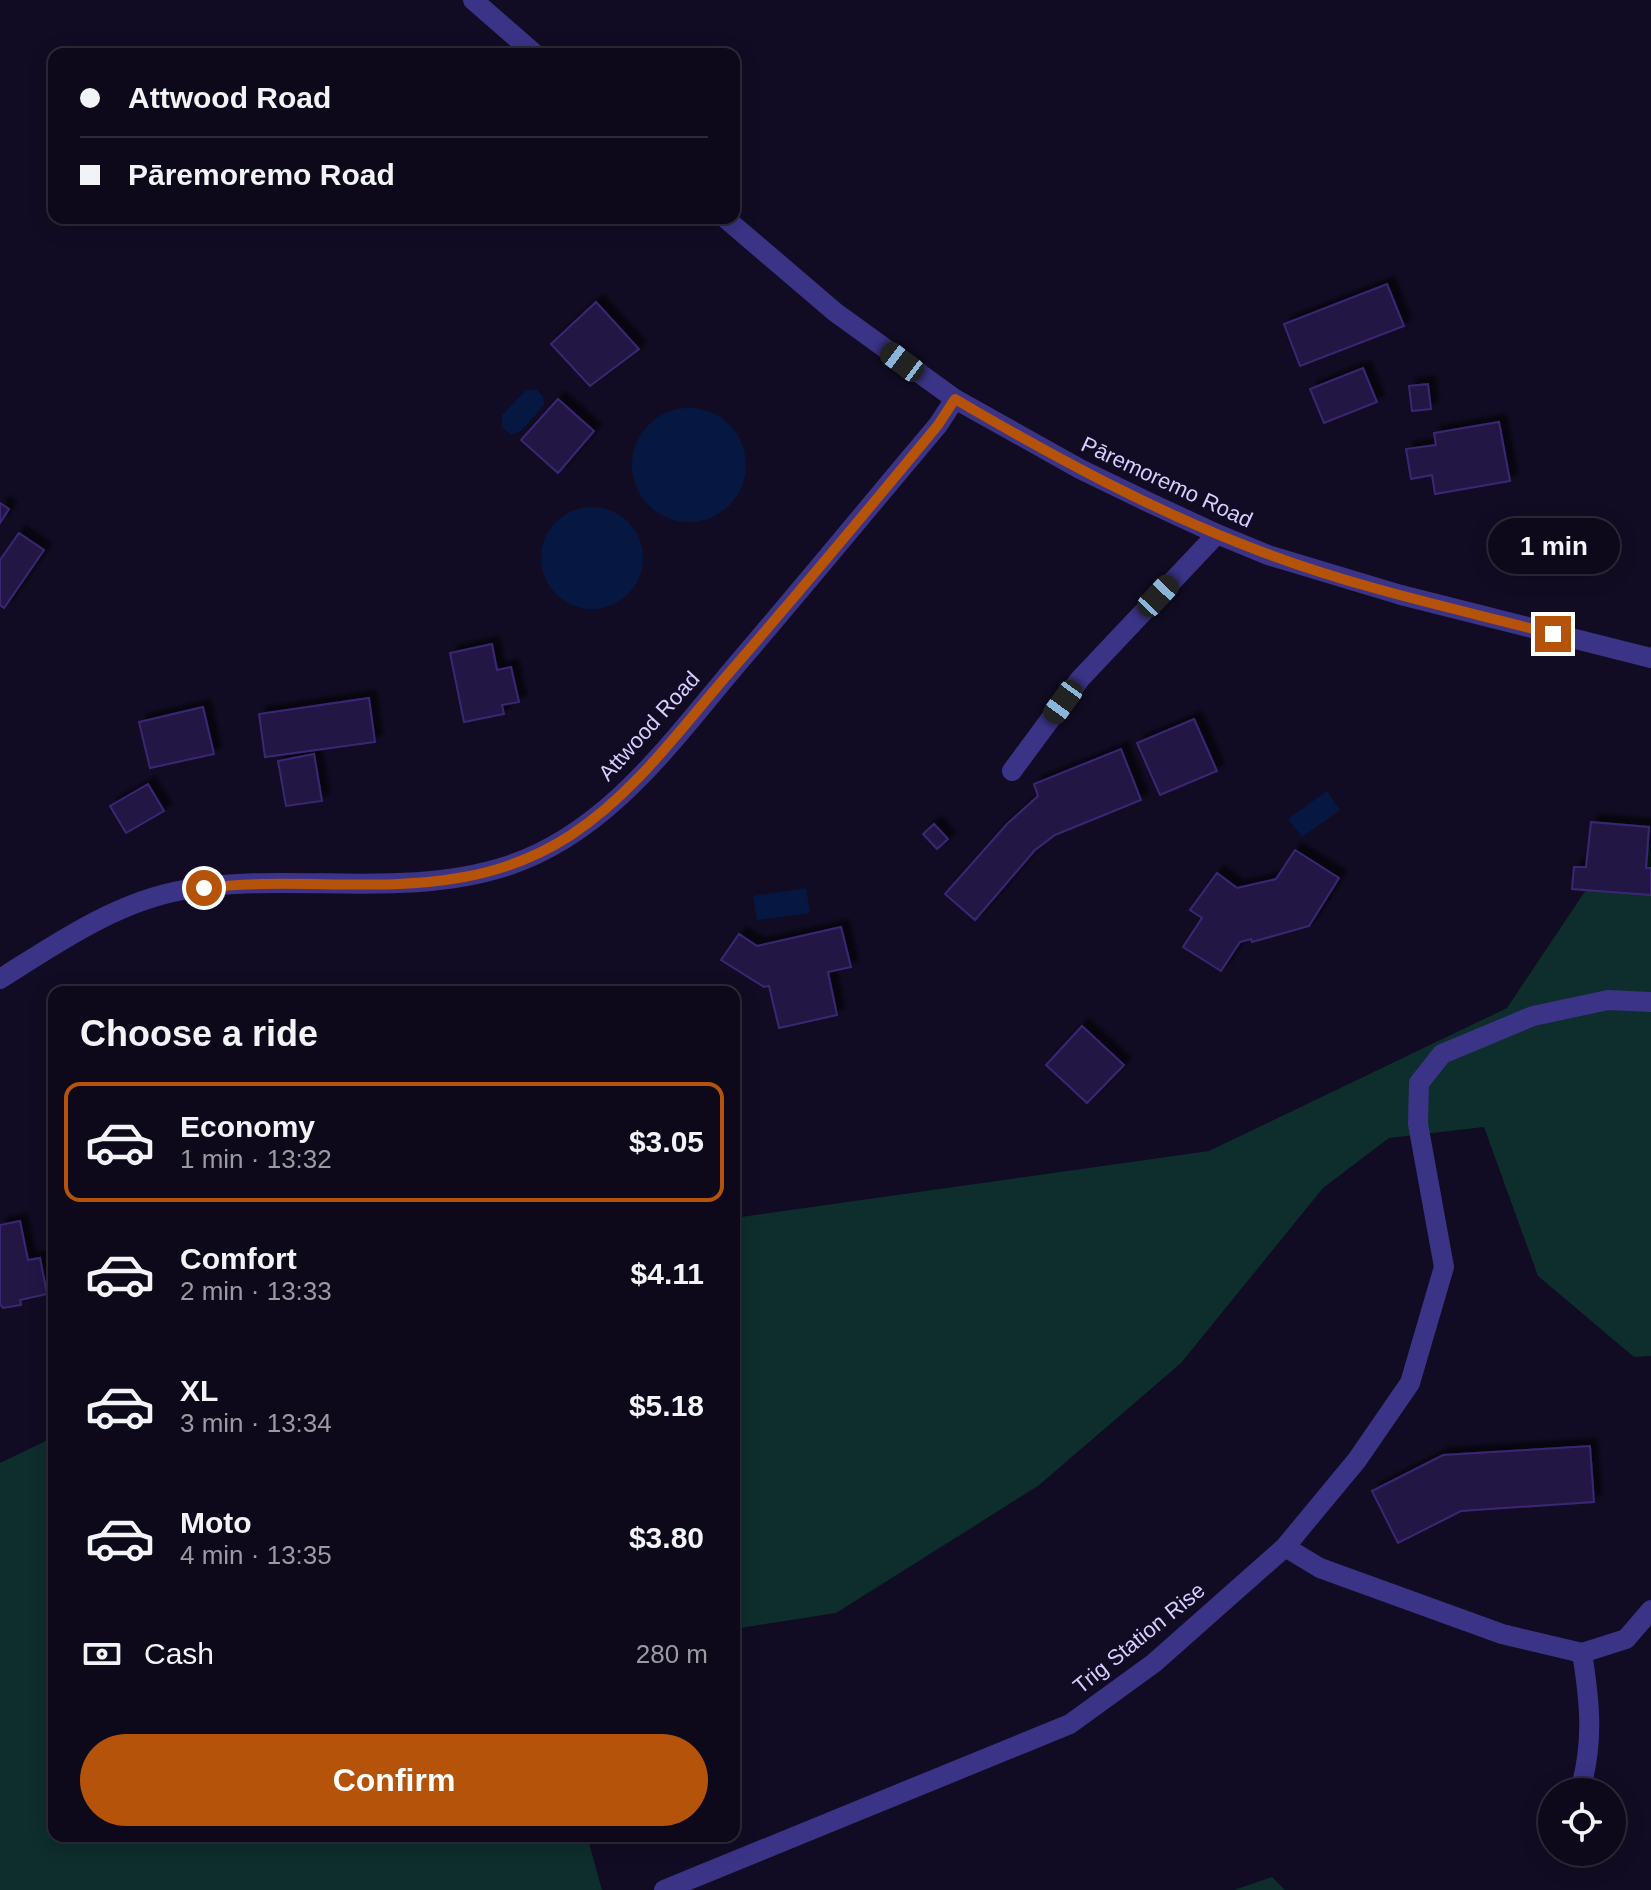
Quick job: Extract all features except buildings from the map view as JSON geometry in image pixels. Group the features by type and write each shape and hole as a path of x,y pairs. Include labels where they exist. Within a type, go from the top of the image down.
{"street":[{"path":"473,0 528,48"},
{"name":"Pāremoremo Road","path":"732,224 835,312 955,399 1080,469 1217,534 1268,555 1401,595 1651,658"},
{"name":"Attwood Road","path":"0,979 97,921 156,896 224,885 415,882 464,877 507,866 570,836 636,782 794,598 938,425 955,399"},
{"path":"1012,771 1080,679 1217,534"},
{"name":"Trig Station Rise","path":"664,1890 1070,1724 1154,1663 1285,1547 1357,1460 1410,1383 1444,1267 1418,1124 1419,1083 1442,1054 1533,1016 1608,1000 1651,1002"},
{"path":"1285,1547 1320,1568 1502,1634 1582,1653 1626,1639 1651,1610"},
{"path":"1582,1653 1591,1706 1584,1778"}],"green space":[{"path":"1651,844 1651,1356 1634,1357 1538,1276 1484,1127 1389,1138 1323,1188 1181,1363 1038,1486 836,1613 740,1628 740,1217 1209,1151 1507,1008 1600,869"},
{"path":"48,1440 48,1842 589,1842 602,1890 0,1890 0,1463"},
{"path":"1272,1877 1285,1890 1234,1890"}],"water":[{"path":"526,390 537,390 543,396 544,405 521,431 511,435 502,427 502,415"},
{"path":"689,408 711,412 730,424 742,443 746,465 742,487 730,506 711,518 689,522 667,518 648,506 636,487 632,465 636,443 648,424 667,412"},
{"path":"592,507 621,515 635,529 643,558 635,587 621,601 592,609 563,601 549,587 541,558 549,529 563,515"},
{"path":"1327,791 1340,810 1302,837 1288,819"},
{"path":"806,888 810,913 757,920 753,896"}],"route":[{"path":"204,888 224,885 415,882 464,877 507,866 570,836 636,782 794,598 938,425 955,399 1080,469 1268,555 1401,595 1553,634"}]}
